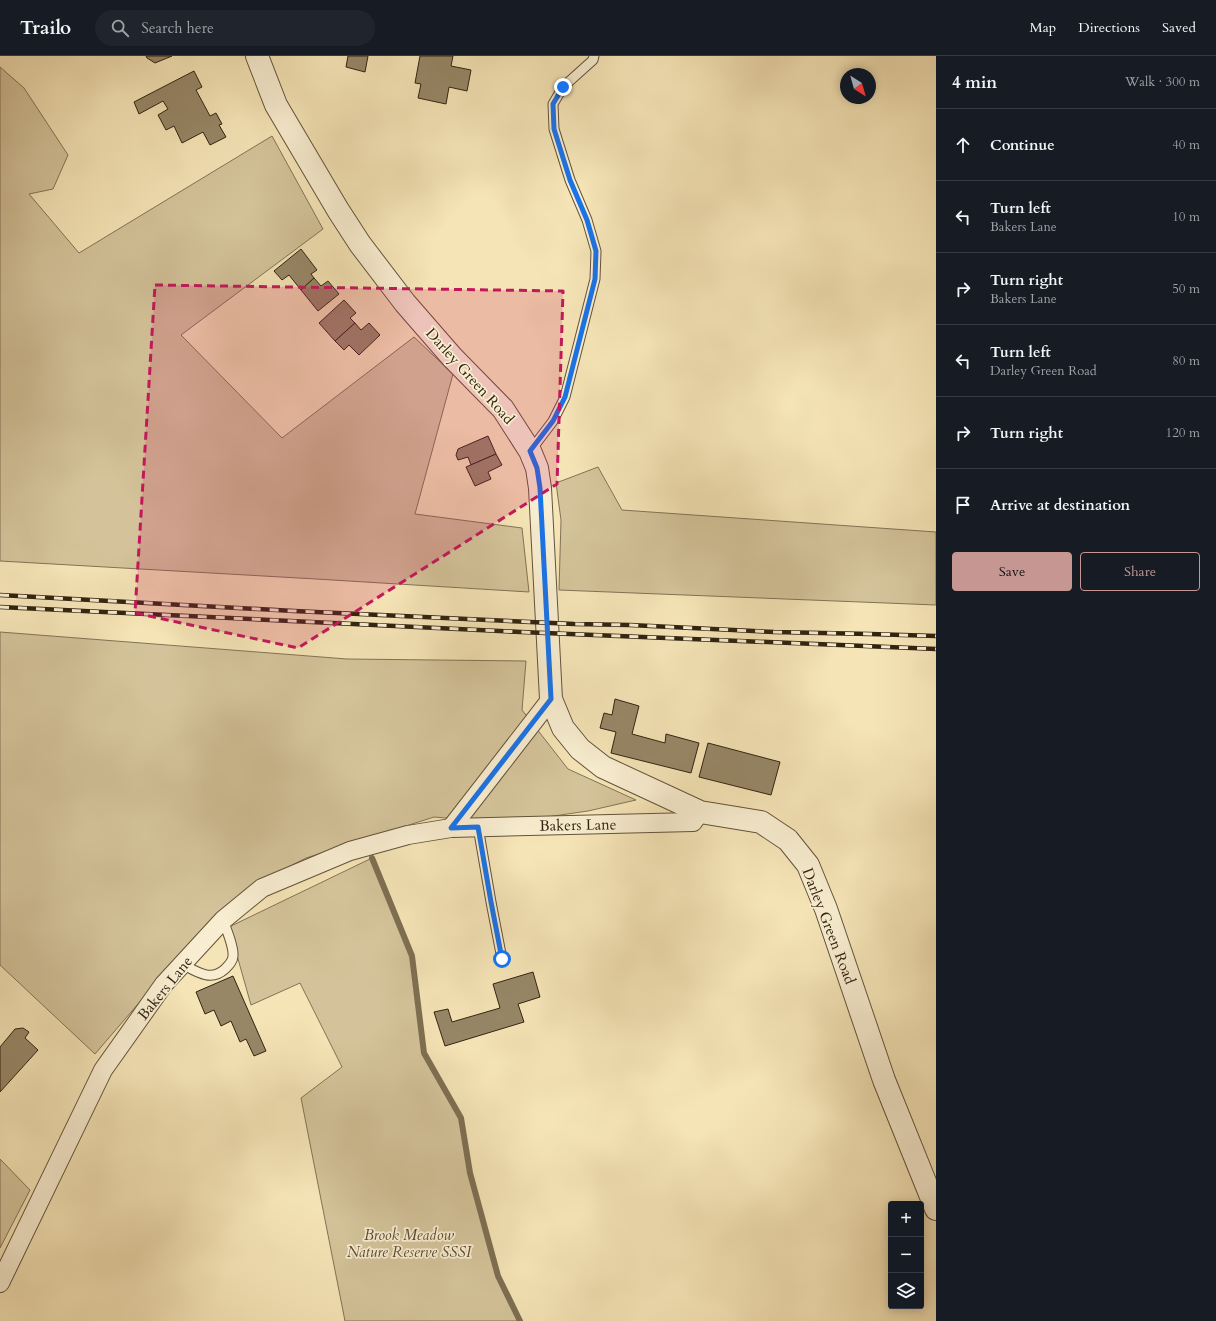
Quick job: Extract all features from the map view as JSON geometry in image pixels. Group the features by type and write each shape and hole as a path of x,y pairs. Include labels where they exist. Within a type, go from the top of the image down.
{"street":[{"name":"Darley Green Road","path":"257,56 276,105 338,210 360,244 405,303 452,357 503,410 530,451 537,468 540,488 551,699 563,728 580,749 603,767 700,812 761,822 788,840 808,865 826,909 884,1080 936,1209"},
{"path":"451,828 551,699"},
{"name":"Bakers Lane","path":"0,1283 103,1070 164,984 223,920 262,888 350,851 408,835 451,828 693,822 700,812"}],"lane":[{"path":"530,451 553,421 565,397 595,279 596,251 587,220 570,180 554,129 553,104 563,87 593,60 594,56"},
{"path":"478,827 502,959"},
{"path":"182,964 203,974 212,976 221,973 230,964 233,957 233,950 223,920"}],"highlighted area":[{"path":"155,285 563,291 557,484 298,648 135,613"}],"green space":[{"path":"0,67 24,88 68,155 53,189 29,194 79,253 272,136 323,229 181,335 282,438 414,337 453,374 415,514 522,528 529,592 0,561"},
{"path":"598,467 622,510 936,532 936,605 559,590 561,520 556,483"},
{"path":"0,632 347,659 526,661 522,710 568,769 636,800 588,811 505,823 434,817 306,858 263,880 205,926 95,1054 0,965"},
{"name":"Brook Meadow Nature Reserve SSSI","path":"372,858 412,956 424,1053 461,1118 470,1173 498,1276 520,1321 345,1321 301,1098 342,1067 300,983 251,1005 229,927"},
{"path":"0,1159 30,1190 0,1248"}],"building":[{"path":"146,56 172,56 155,63"},
{"path":"348,56 368,56 365,72 346,67"},
{"path":"420,56 453,56 451,66 471,70 467,91 449,87 446,104 418,98 421,84 415,83"},
{"path":"194,71 202,87 196,90 210,116 216,113 222,124 219,125 226,137 210,145 203,132 182,143 174,126 166,130 158,115 168,109 163,101 139,114 134,102"},
{"path":"301,249 317,270 311,274 314,278 301,290 289,275 282,280 274,271"},
{"path":"314,278 321,286 328,281 339,294 318,311 301,290"},
{"path":"344,300 356,313 350,318 355,323 335,341 319,323"},
{"path":"355,323 361,330 369,323 380,335 359,355 349,345 344,350 335,341"},
{"path":"488,436 496,454 471,465 468,457 458,460 456,455 458,449"},
{"path":"496,454 502,465 488,472 491,479 475,486 466,467"},
{"path":"615,699 639,706 632,734 665,743 666,734 699,743 691,773 611,753 616,732 600,728 604,713 612,715"},
{"path":"708,743 780,762 771,795 699,777"},
{"path":"533,972 540,997 518,1004 524,1022 445,1046 434,1012 448,1009 452,1022 500,1008 493,984"},
{"path":"233,976 266,1051 254,1056 246,1039 240,1042 231,1021 221,1026 214,1010 205,1014 196,992"},
{"path":"23,1028 29,1032 25,1038 38,1050 0,1092 0,1047 15,1029"}],"waterway":[{"path":"372,858 412,956 424,1053 461,1118 470,1173 498,1276 520,1321"}],"railway":[{"path":"0,595 574,624 630,625 774,632 936,636"},
{"path":"0,607 521,632 936,649"}],"route":[{"path":"502,959 478,827 451,828 551,699 540,488 537,468 530,451 553,421 565,397 595,279 596,251 587,220 570,180 554,129 553,104 563,87"}]}
